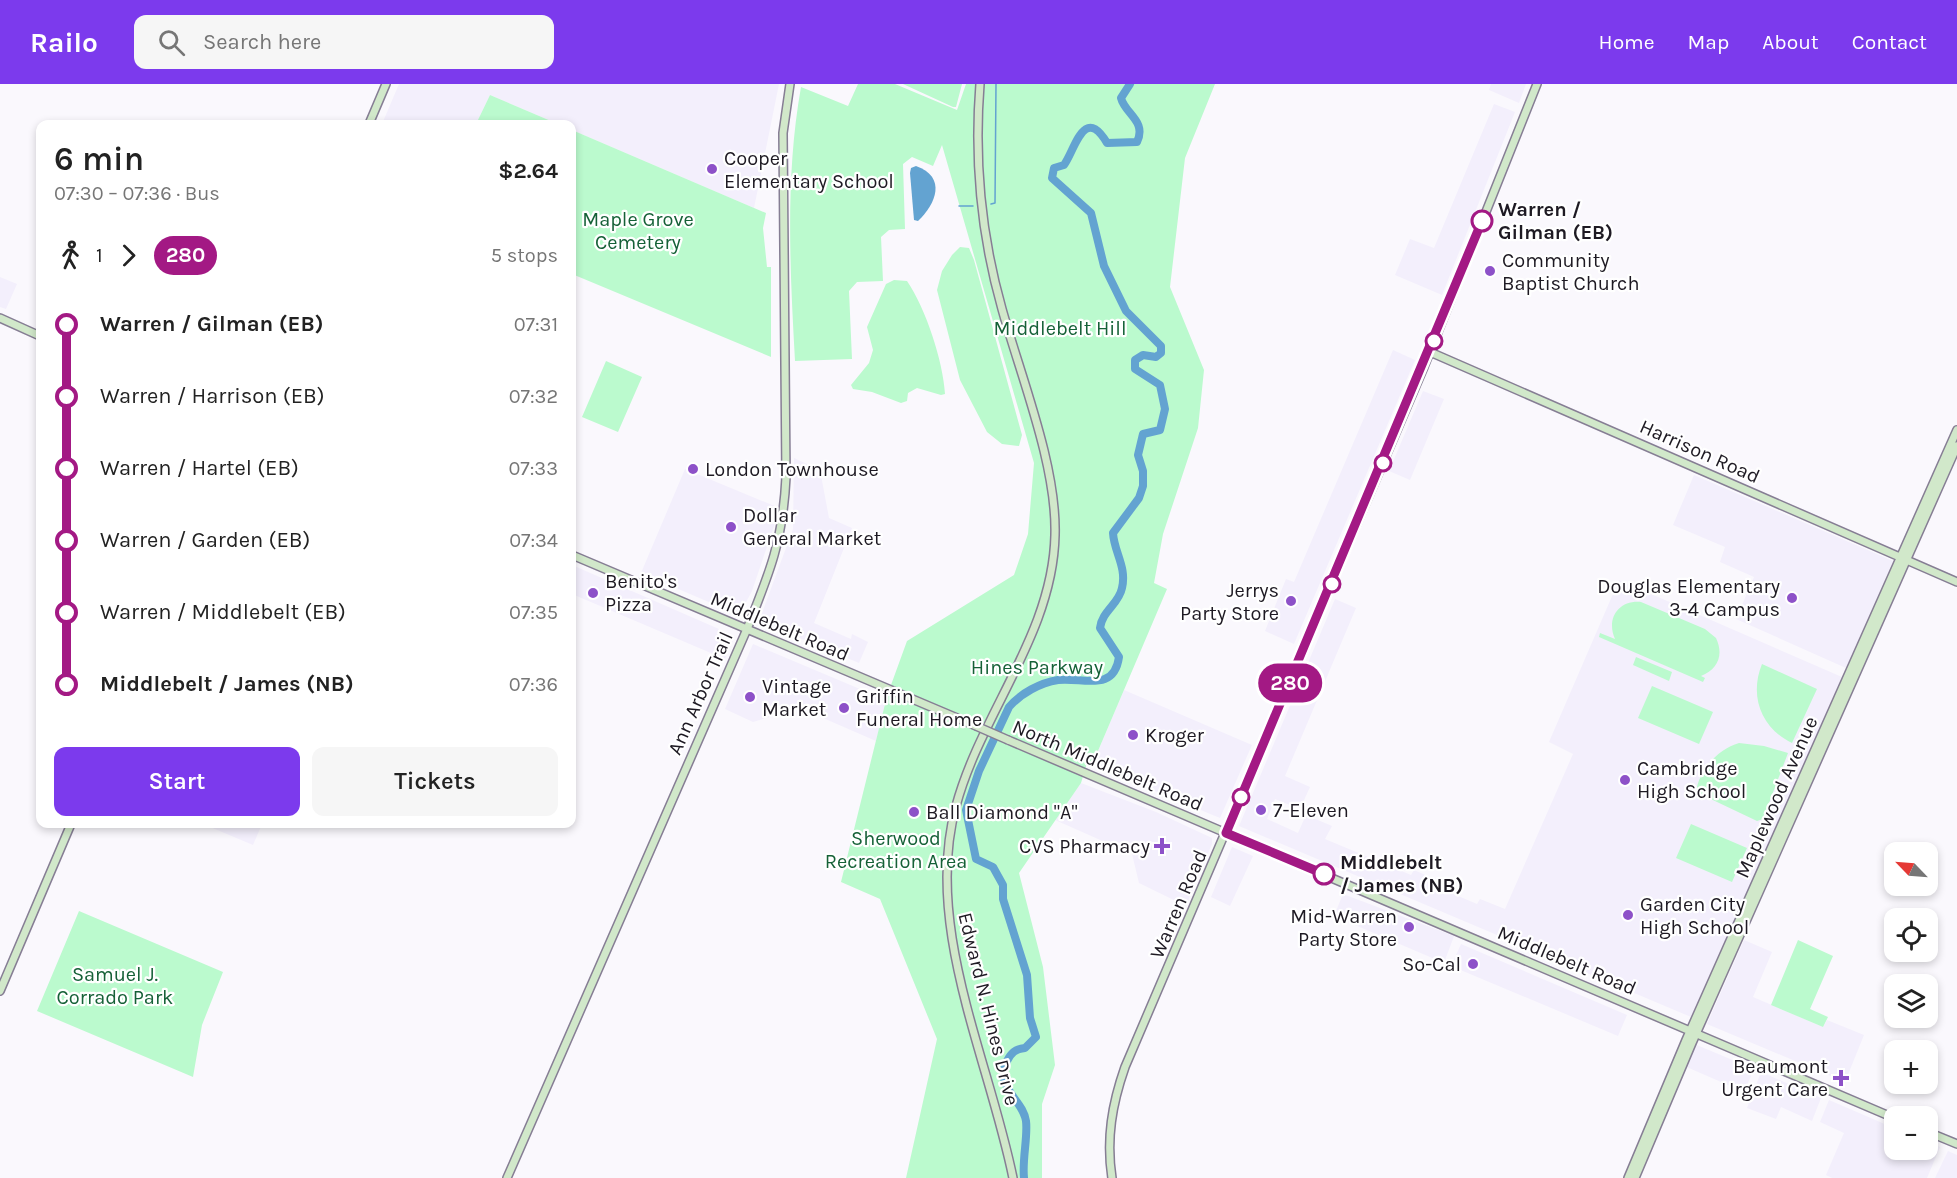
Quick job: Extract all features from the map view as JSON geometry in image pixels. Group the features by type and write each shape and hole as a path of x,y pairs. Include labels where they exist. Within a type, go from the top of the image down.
{"street":[{"path":"371,120 386,84"},
{"name":"Ann Arbor Trail","path":"507,1178 747,629 775,557 784,515 783,132 790,84"},
{"name":"Edward N. Hines Drive","path":"980,84 978,171 988,253 1049,474 1055,512 1054,547 1048,589 1034,628 959,795 949,839 946,867 950,934 1013,1178"},
{"name":"Warren Road","path":"1112,1178 1110,1131 1120,1082 1430,352 1537,84"},
{"path":"0,318 36,334"},
{"name":"Harrison Road","path":"1430,352 1957,582"},
{"name":"Maplewood Avenue","path":"1904,558 1957,430"},
{"name":"Maplewood Avenue","path":"1628,1178 1904,558 1957,446"},
{"name":"Middlebelt Road","path":"576,557 976,726"},
{"name":"North Middlebelt Road","path":"976,726 1226,833"},
{"path":"0,992 69,828"},
{"name":"Middlebelt Road","path":"1226,833 1884,1114"},
{"name":"Maplewood Avenue","path":"1635,1178 1694,1031"},
{"path":"1938,1136 1957,1144"}],"shaded area":[{"name":"Cooper Elementary School","path":"399,84 779,84 754,208 576,132 576,120 549,120 490,95 478,120 384,120"},
{"path":"1491,84 1526,84 1519,103 1489,90"},
{"path":"1494,104 1515,112 1442,295 1395,275 1410,239 1434,248"},
{"path":"0,277 17,284 6,309 0,307"},
{"path":"1393,350 1415,360 1294,644 1265,631 1286,579 1294,582"},
{"path":"1423,391 1444,399 1410,480 1389,471"},
{"path":"794,458 820,470 829,518 852,528 814,623 851,639 852,634 868,642 859,663 759,621 793,529"},
{"path":"685,469 777,507 776,520 752,591 739,615 641,573"},
{"path":"1694,475 1893,561 1846,668 1736,619 1754,577 1720,562 1725,547 1673,525"},
{"path":"576,567 735,636 725,659 576,596"},
{"path":"1619,580 1842,677 1691,1017 1239,826 1335,599 1356,608 1285,776 1310,787 1300,809 1275,799 1267,819 1298,833 1306,815 1332,826 1325,839 1411,875 1414,870 1446,884 1444,890 1477,904 1480,899 1505,909 1573,754 1549,742"},
{"path":"753,644 886,700 876,741 800,708 753,722 725,709"},
{"path":"1124,690 1252,745 1220,818 1092,765"},
{"path":"1081,783 1156,812 1212,838 1212,844 1186,906 1139,883 1132,854 1055,820"},
{"path":"213,828 260,828 253,845"},
{"path":"1232,847 1253,856 1230,906 1211,897"},
{"path":"1343,894 1454,936 1444,963 1334,916"},
{"path":"1744,940 1772,952 1753,997 1823,1027 1827,1020 1864,1035 1845,1082 1707,1024"},
{"path":"1461,944 1627,1015 1618,1036 1451,966"},
{"path":"1692,1043 1754,1069 1744,1092 1682,1065"},
{"path":"1761,1072 1821,1098 1812,1121 1781,1107 1776,1119 1747,1108"},
{"path":"1829,1100 1884,1124 1884,1160 1935,1160 1927,1178 1832,1178 1826,1175 1844,1133 1820,1122"},
{"path":"1948,1151 1957,1155 1957,1178 1935,1178"}],"green space":[{"name":"Hines Parkway","path":"858,84 895,84 957,110 966,84 1215,84 1185,158 1170,287 1204,370 1198,428 1163,534 1154,583 1167,589 1092,765 1087,763 1081,783 1019,873 1043,967 1055,1065 1042,1104 1042,1178 906,1178 937,1039 880,899 841,882 887,696 907,641 1014,575 1028,534 1034,463 942,145 933,166 912,157 903,164 905,229 889,230 881,237 883,281 857,282 849,291 852,359 795,361 790,224 793,155 801,87 848,106"},
{"path":"903,84 962,84 956,107 953,107"},
{"path":"490,95 549,120 478,120"},
{"name":"Maple Grove Cemetery","path":"576,132 766,213 763,228 767,267 771,267 771,357 576,276"},
{"path":"960,247 969,248 974,260 1022,435 1019,446 1002,444 987,432 960,380 937,290 942,271"},
{"path":"894,280 907,281 921,306 937,351 945,394 941,395 917,388 908,393 907,401 901,403 872,392 853,389 851,385 869,363 873,350 867,327 886,284"},
{"path":"606,361 642,377 618,432 582,417"},
{"path":"1641,602 1705,629 1716,638 1719,650 1718,661 1712,670 1701,676 1705,678 1703,682 1599,637 1600,633 1615,639 1612,624 1616,612 1626,604"},
{"path":"1636,657 1672,672 1669,681 1633,665"},
{"path":"1762,664 1817,689 1792,743 1772,729 1760,710 1757,688"},
{"path":"1652,686 1713,712 1699,744 1638,718"},
{"path":"1739,743 1764,746 1788,753 1763,819 1757,821 1696,792 1705,768 1717,755"},
{"path":"1691,824 1747,848 1732,882 1676,858"},
{"name":"Samuel J. Corrado Park","path":"79,911 223,972 202,1025 193,1077 37,1011"},
{"path":"1798,940 1833,956 1810,1009 1828,1017 1823,1027 1771,1005"}],"water":[{"path":"916,166 926,171 935,184 930,207 918,221 914,220 910,173 911,168"}],"waterway":[{"path":"991,204 995,203 996,84"},
{"path":"1024,1178 1026,1121 1024,1113 1010,1093 1004,1079 1004,1070 1012,1054 1025,1048 1036,1037 1030,1018 1027,975 1003,899 1003,885 993,867 976,859 966,810 979,771 1009,707 1031,689 1051,681 1104,679 1116,668 1119,657 1100,628 1101,622 1118,599 1122,588 1122,566 1113,533 1139,498 1143,486 1143,471 1138,455 1143,434 1160,430 1165,409 1160,385 1135,369 1135,360 1143,355 1156,357 1161,353 1161,346 1126,311 1104,266 1091,213 1052,178 1054,168 1064,165 1076,141 1086,129 1092,128 1099,132 1107,143 1137,142 1139,135 1137,123 1121,98 1130,84"},
{"path":"959,206 973,206"}],"bus line":[{"name":"280","path":"1324,874 1226,833 1434,341 1482,221"}],"place":[{"name":"Cooper Elementary School","path":"712,169"},
{"name":"Warren / Gilman (EB)","path":"1482,221"},
{"name":"Community Baptist Church","path":"1490,271"},
{"name":"London Townhouse","path":"693,469"},
{"name":"Dollar General Market","path":"731,527"},
{"name":"Benito's Pizza","path":"593,593"},
{"name":"Douglas Elementary 3-4 Campus","path":"1792,598"},
{"name":"Jerrys Party Store","path":"1291,601"},
{"name":"Vintage Market","path":"750,697"},
{"name":"Griffin Funeral Home","path":"844,708"},
{"name":"Kroger","path":"1133,735"},
{"name":"Cambridge High School","path":"1625,780"},
{"name":"7-Eleven","path":"1261,810"},
{"name":"Ball Diamond \"A\"","path":"914,812"},
{"name":"CVS Pharmacy","path":"1162,846"},
{"name":"Middlebelt / James (NB)","path":"1324,874"},
{"name":"Garden City High School","path":"1628,915"},
{"name":"Mid-Warren Party Store","path":"1409,927"},
{"name":"So-Cal","path":"1473,964"},
{"name":"Beaumont Urgent Care","path":"1841,1078"}],"park label":[{"name":"Middlebelt Hill","path":"1060,328"},
{"name":"Sherwood Recreation Area","path":"896,850"}]}
